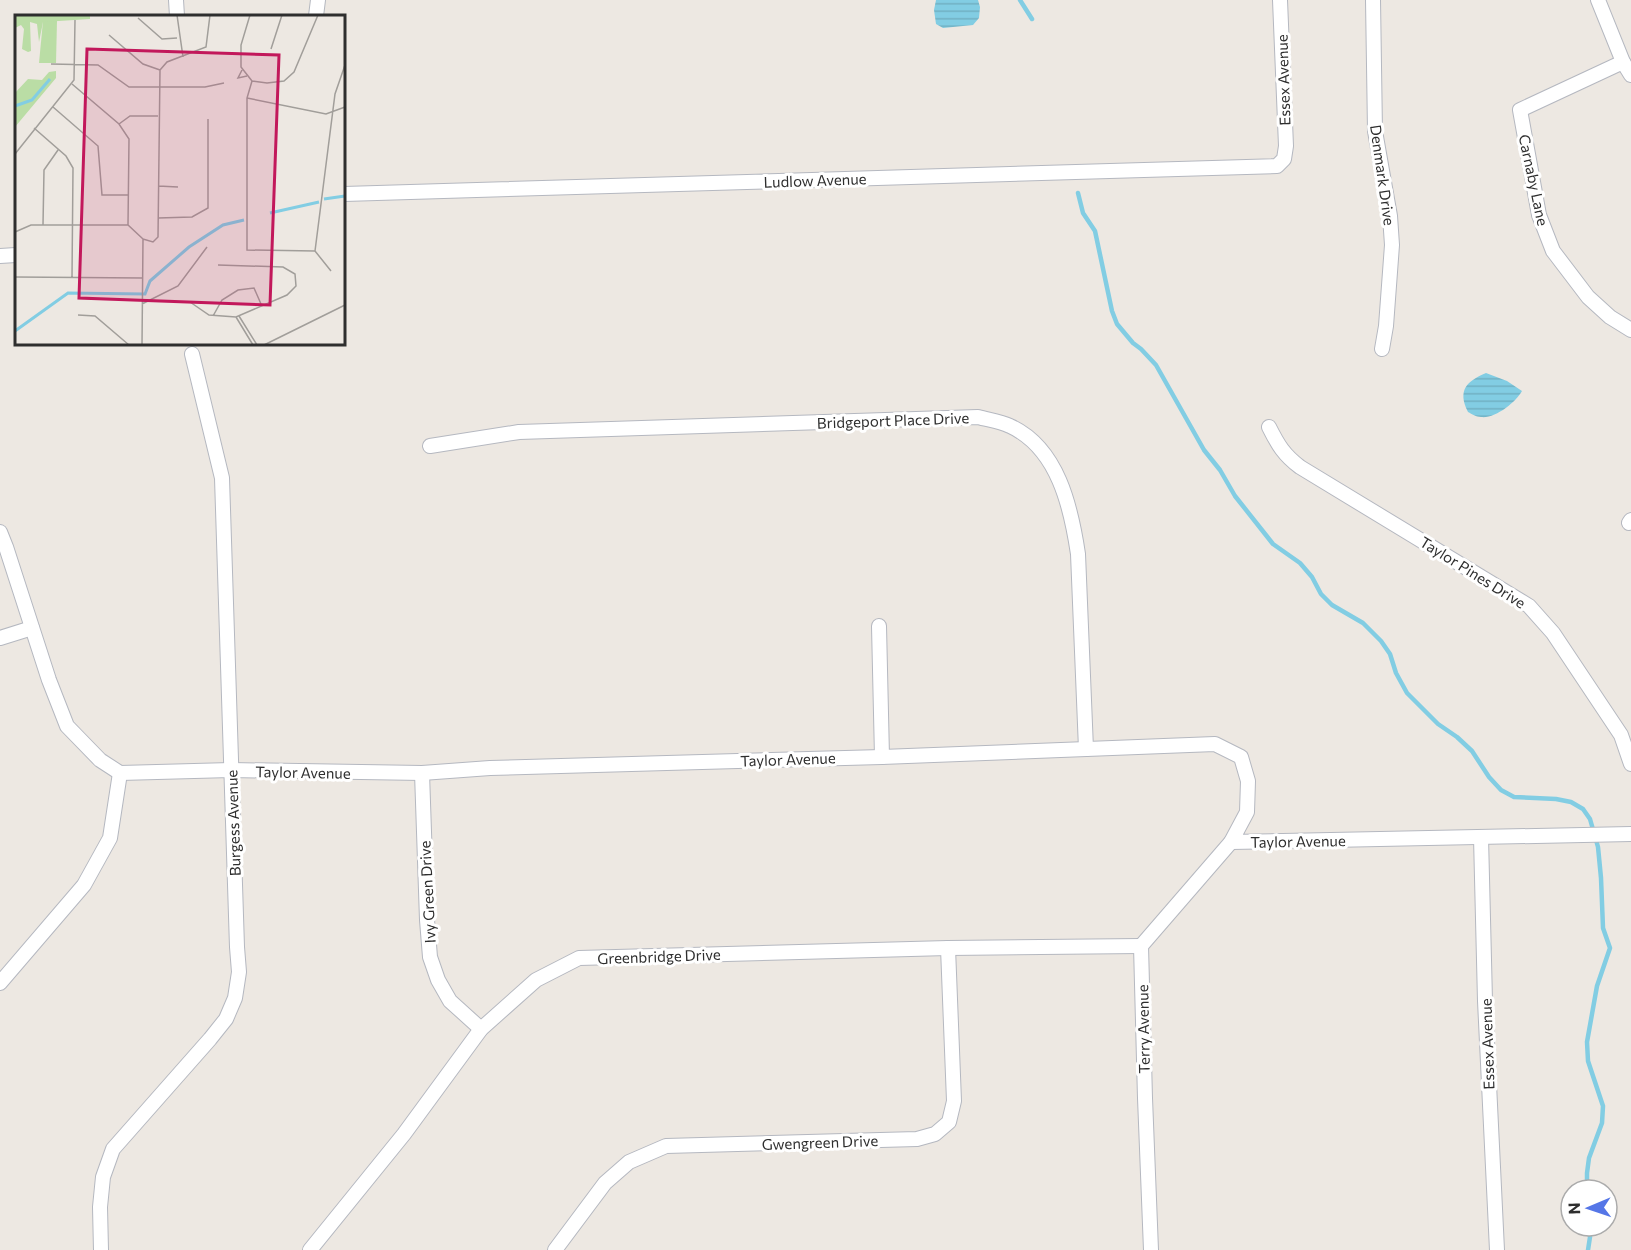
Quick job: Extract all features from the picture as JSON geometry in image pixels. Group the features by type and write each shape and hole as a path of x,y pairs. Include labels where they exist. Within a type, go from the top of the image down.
{"street":[{"path":"176,0 177,15"},
{"path":"316,15 318,0"},
{"name":"Essex Avenue","path":"1280,0 1286,146 1284,159"},
{"name":"Denmark Drive","path":"1372,0 1376,85 1375,131 1390,216 1392,245 1382,349"},
{"path":"1598,0 1623,62 1631,75"},
{"name":"Carnaby Lane","path":"1623,62 1520,110 1539,215 1553,250 1588,297 1610,317 1631,330"},
{"name":"Ludlow Avenue","path":"345,194 1277,166 1284,159"},
{"path":"0,256 15,255"},
{"name":"Burgess Avenue","path":"102,1250 100,1207 103,1177 113,1149 226,1019 235,998 239,972 222,478 192,354"},
{"name":"Bridgeport Place Drive","path":"430,446 519,432 978,417 1011,427 1041,450 1052,466 1068,504 1074,527 1078,554 1086,749"},
{"name":"Taylor Pines Drive","path":"1269,428 1278,446 1300,467 1529,606 1553,633 1621,735 1631,764"},
{"path":"0,532 49,680 67,726 100,760 120,773 110,838 84,885 0,983"},
{"path":"879,626 882,757"},
{"path":"0,638 32,628"},
{"name":"Taylor Avenue","path":"120,773 231,770 422,773 490,768 882,757 1215,744 1241,757 1248,781 1246,812 1231,842 1631,834"},
{"name":"Ivy Green Drive","path":"422,773 430,957 438,980 450,1001 481,1029"},
{"name":"Essex Avenue","path":"1481,837 1485,1001 1497,1250"},
{"path":"1141,946 1231,842"},
{"name":"Greenbridge Drive","path":"310,1250 404,1134 481,1029 536,980 579,958 948,948 1141,946"},
{"name":"Terry Avenue","path":"1141,946 1151,1250"},
{"name":"Gwengreen Drive","path":"555,1250 605,1183 629,1162 666,1146 916,1139 935,1134 949,1122 954,1101 948,948"}],"water":[{"path":"936,0 978,0 979,18 973,25 943,28 936,24 934,10"},
{"path":"1486,373 1507,381 1522,391 1510,405 1499,413 1479,417 1468,412 1464,392 1469,383"}],"waterway":[{"path":"1020,0 1032,19"},
{"path":"1078,193 1083,213 1095,231 1112,311 1117,324 1156,365 1204,450 1220,470 1235,496 1273,544 1300,563 1312,577 1321,594 1332,605 1363,623 1381,641 1390,654 1396,673 1407,693 1438,724 1472,751 1489,777 1501,790 1514,797 1571,802 1583,809 1590,819 1598,847 1603,928 1610,948 1597,986 1587,1042 1588,1061 1603,1106 1602,1123 1589,1158 1587,1178"},
{"path":"1588,1250 1590,1238"}]}
